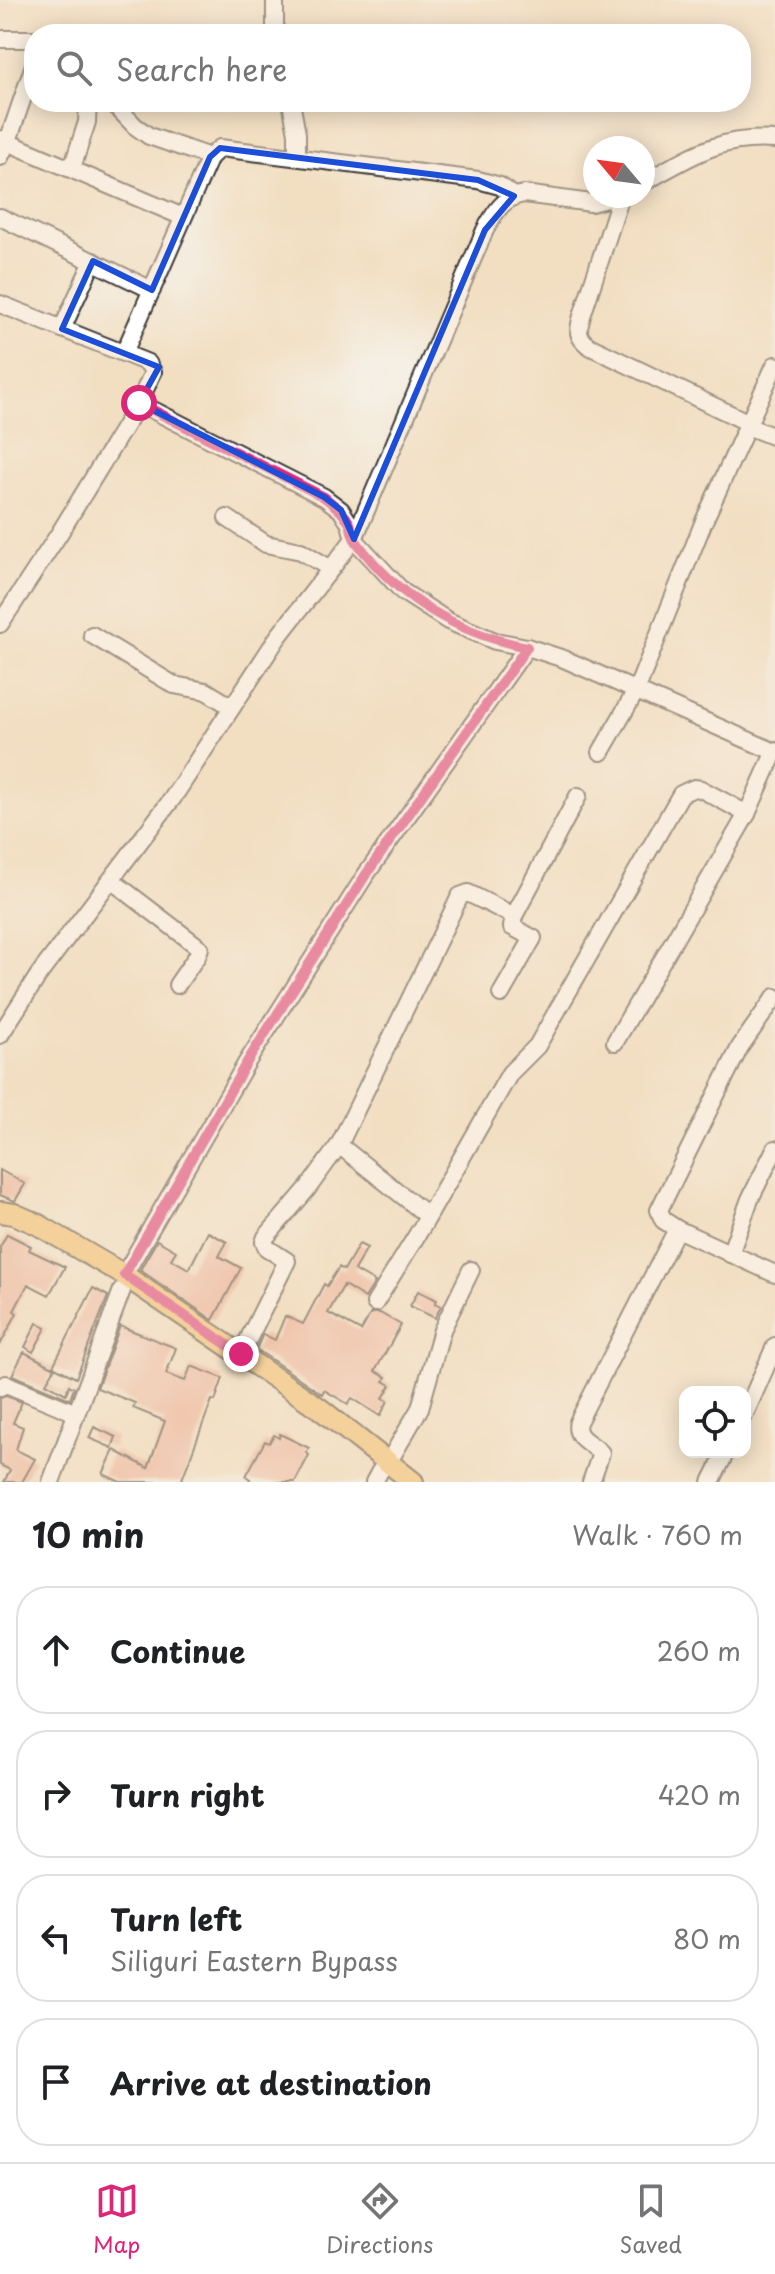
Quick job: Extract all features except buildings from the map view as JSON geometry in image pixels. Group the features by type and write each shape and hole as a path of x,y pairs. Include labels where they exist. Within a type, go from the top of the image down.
{"main road":[{"path":"0,1215 123,1283 241,1354 319,1408 384,1474"},
{"path":"123,1283 384,1474 413,1482"}],"street":[{"path":"275,0 275,24"},
{"path":"0,39 24,39"},
{"path":"0,157 24,90"},
{"path":"72,168 88,112"},
{"path":"122,112 149,136 210,157"},
{"path":"293,112 297,157"},
{"path":"4,140 183,217"},
{"path":"655,177 728,141 775,140"},
{"path":"124,353 210,157 220,148 438,173 524,194 583,202"},
{"path":"0,1035 40,973 172,799 278,637 354,539 485,230 503,202 500,188"},
{"path":"615,208 577,332 580,339 775,437"},
{"path":"0,217 152,290"},
{"path":"62,329 93,261"},
{"path":"0,304 148,363 153,372 139,403 0,624"},
{"path":"601,752 636,691 704,521 775,365"},
{"path":"139,403 324,497 341,510 350,524 354,539 403,592 448,621 495,641 564,659 775,752 747,814 615,1042"},
{"path":"227,518 266,544 301,551 331,569"},
{"path":"92,635 174,685 206,691 232,707"},
{"path":"51,1482 123,1283 247,1062 365,876 527,647"},
{"path":"375,1303 510,1073 532,1054 551,1023 681,794 694,788 701,789 747,814"},
{"path":"501,994 533,938 512,927 514,916 578,796"},
{"path":"111,880 200,948 177,985"},
{"path":"241,1354 287,1261 267,1248 264,1242 266,1237 308,1188 339,1145 460,896 468,893 514,916"},
{"path":"775,997 733,1061 659,1215 677,1229 775,1274"},
{"path":"339,1145 428,1216"},
{"path":"730,1254 750,1199 775,1149"},
{"path":"591,1482 601,1453 579,1436 576,1428 578,1422 677,1229"},
{"path":"384,1474 420,1408 442,1330 471,1270"},
{"path":"751,1400 775,1346"},
{"path":"0,1387 6,1384 76,1413"},
{"path":"711,1482 723,1458"}],"highlighted area":[{"path":"220,148 478,180 514,196 485,230 354,539 341,510 324,497 139,403 159,367 62,329 93,261 152,290 210,157"}],"route":[{"path":"139,403 324,497 341,510 350,524 354,539 403,592 448,621 495,641 527,647 365,876 247,1062 124,1275 241,1354"}]}
